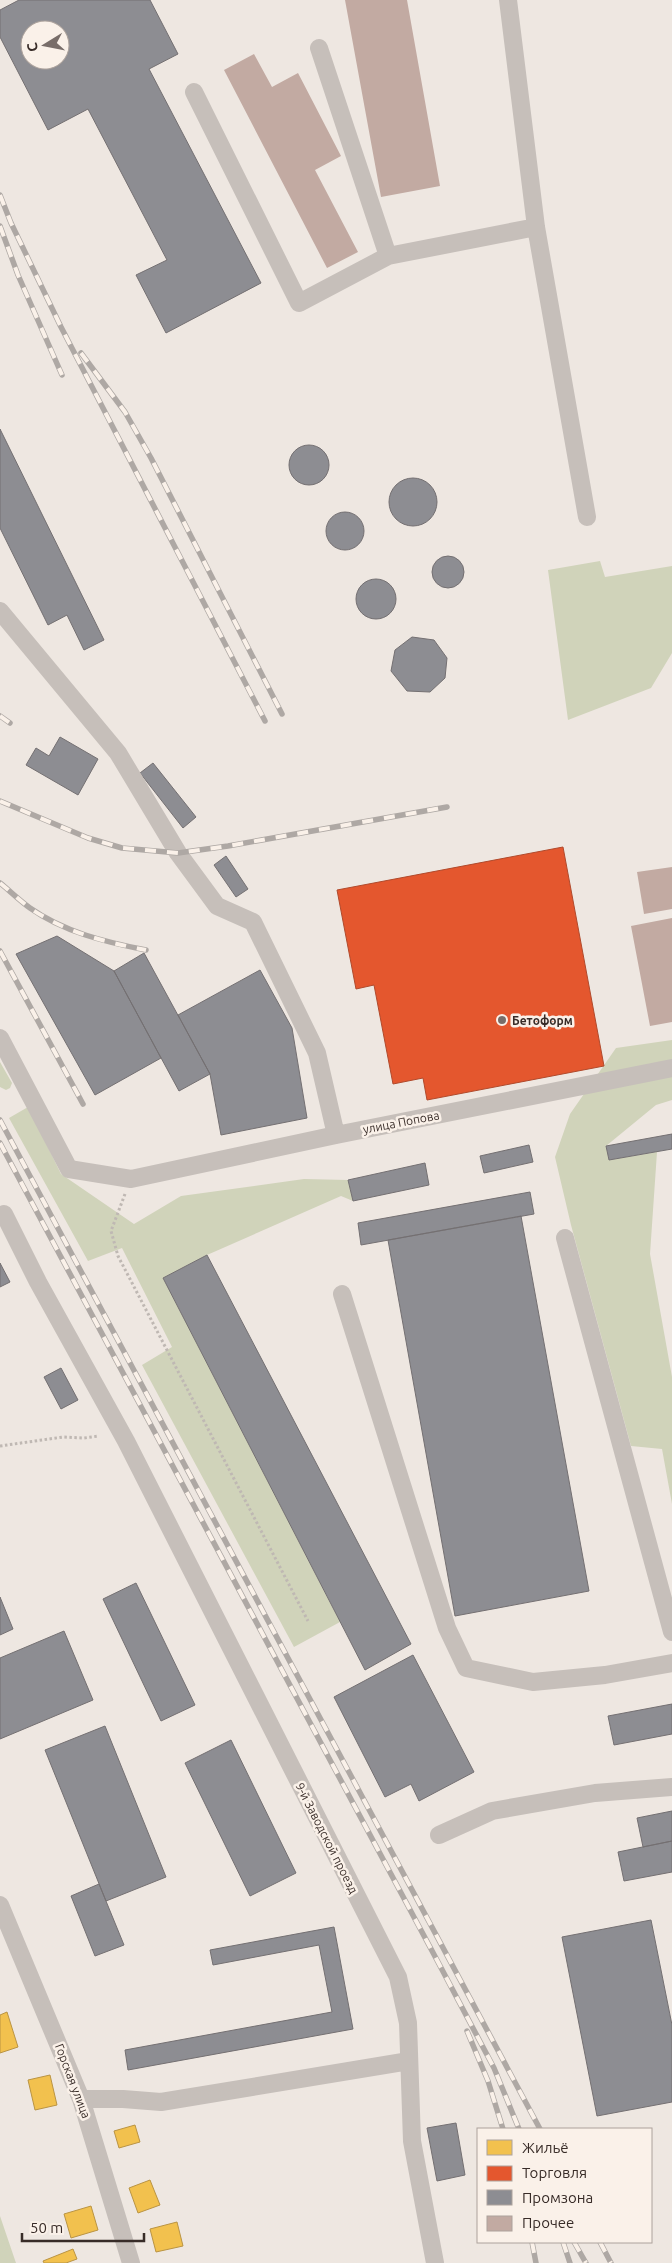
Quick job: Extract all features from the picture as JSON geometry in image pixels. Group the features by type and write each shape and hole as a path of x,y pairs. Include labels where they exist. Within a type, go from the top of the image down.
{"street":[{"path":"508,0 536,227 587,517"},
{"path":"319,48 388,256"},
{"path":"194,92 299,303 388,256 536,227"},
{"path":"0,610 118,753 178,853 216,906 253,922 317,1053 336,1135"},
{"path":"0,1038 69,1169 131,1179"},
{"name":"улица Попова","path":"131,1179 336,1135 672,1068"},
{"name":"9-й Заводской проезд","path":"4,1214 38,1282 126,1441 398,1977 408,2023 412,2141 434,2263"},
{"path":"565,1238 672,1632"},
{"path":"342,1294 447,1628 466,1668 533,1682 605,1675 672,1663"},
{"path":"439,1835 492,1811 595,1793 672,1787"},
{"name":"Горская улица","path":"0,1905 82,2099 131,2263"},
{"path":"82,2099 123,2099 161,2102 409,2061"}],"path":[{"path":"131,1179 111,1231 118,1256 308,1621"},
{"path":"0,1446 63,1437 84,1438 99,1436"}],"green space":[{"path":"600,561 605,577 672,566 672,653 651,688 568,720 548,570"},
{"path":"672,1040 672,1100 656,1105 606,1146 609,1160 657,1152 650,1254 672,1377 672,1504 662,1449 631,1446 571,1225 555,1157 570,1114 616,1048"},
{"path":"0,1062 12,1083 10,1088 6,1090 0,1087"},
{"path":"28,1107 61,1174 134,1224 181,1196 304,1179 348,1180 353,1201 341,1196 207,1255 163,1278 340,1622 294,1647 142,1365 172,1347 122,1248 88,1261 9,1118"},
{"path":"0,2216 16,2263 0,2263"}],"building: Жильё":[{"path":"7,2012 18,2047 0,2053 0,2015"},
{"path":"50,2075 57,2105 35,2110 28,2080"},
{"path":"135,2125 140,2142 119,2148 114,2131"},
{"path":"150,2180 160,2205 138,2213 129,2188"},
{"path":"91,2206 98,2230 71,2238 64,2214"},
{"path":"177,2222 183,2246 156,2252 150,2229"},
{"path":"73,2249 77,2259 66,2263 44,2263 43,2261"}],"building: Торговля":[{"path":"563,847 604,1066 427,1100 423,1078 393,1084 374,985 356,989 337,890"}],"building: Промзона":[{"path":"19,0 150,0 178,54 149,69 261,283 166,333 136,275 167,260 88,109 48,130 0,37 0,10"},
{"path":"0,429 104,640 84,650 67,615 48,625 0,528"},
{"path":"309,445 323,451 329,465 323,479 309,485 295,479 289,465 295,451"},
{"path":"408,478 418,478 430,485 437,497 437,507 430,519 418,526 408,526 400,522 393,515 389,507 389,497 393,489 400,482"},
{"path":"345,512 359,517 364,531 359,545 345,550 331,545 326,531 331,517"},
{"path":"448,556 459,561 464,572 459,583 448,588 437,583 432,572 437,561"},
{"path":"376,579 390,585 396,599 390,613 376,619 362,613 356,599 362,585"},
{"path":"412,637 434,640 447,658 445,678 430,692 407,691 391,671 395,650"},
{"path":"60,737 98,759 78,795 26,765 36,748 49,756"},
{"path":"153,763 196,817 183,828 140,773"},
{"path":"226,856 248,889 236,897 214,865"},
{"path":"57,936 114,971 161,1058 95,1095 16,954"},
{"path":"144,953 210,1074 179,1091 114,971"},
{"path":"260,970 292,1028 307,1118 221,1135 210,1074 178,1015"},
{"path":"672,1134 672,1149 609,1160 606,1146"},
{"path":"529,1145 533,1162 484,1173 480,1156"},
{"path":"425,1163 429,1185 353,1201 348,1180"},
{"path":"530,1192 534,1214 361,1245 358,1223"},
{"path":"521,1216 589,1591 455,1616 388,1240"},
{"path":"207,1255 411,1644 365,1670 163,1278"},
{"path":"0,1263 10,1282 0,1287"},
{"path":"61,1368 78,1400 61,1409 44,1377"},
{"path":"136,1583 195,1705 161,1721 103,1599"},
{"path":"0,1597 13,1629 0,1635"},
{"path":"64,1631 93,1700 0,1739 0,1658"},
{"path":"413,1655 474,1772 419,1801 411,1784 385,1797 334,1697"},
{"path":"672,1704 672,1734 614,1745 608,1716"},
{"path":"105,1726 166,1877 106,1901 45,1750"},
{"path":"231,1740 296,1873 250,1896 185,1763"},
{"path":"672,1811 672,1841 643,1847 637,1818"},
{"path":"672,1841 672,1872 624,1881 618,1852"},
{"path":"99,1884 124,1945 95,1956 71,1896"},
{"path":"651,1920 672,2025 672,2102 597,2116 562,1937"},
{"path":"334,1927 353,2029 128,2070 125,2050 332,2012 319,1945 213,1965 210,1950"},
{"path":"456,2123 465,2175 437,2181 427,2128"}],"building: Прочее":[{"path":"345,0 407,0 440,186 381,197"},
{"path":"254,54 272,87 298,73 341,156 315,170 358,252 327,268 224,70"},
{"path":"672,867 672,909 644,914 637,872"},
{"path":"672,918 672,1022 650,1026 631,926"}],"railway":[{"path":"0,195 11,223 61,327 265,721"},
{"path":"0,226 18,275 62,375"},
{"path":"81,353 125,412 151,458 282,714"},
{"path":"0,716 10,723"},
{"path":"0,801 88,838 122,848 178,853 228,846 447,807"},
{"path":"0,883 30,908 57,924 100,940 146,950"},
{"path":"0,951 83,1104"},
{"path":"0,1120 539,2128"},
{"path":"0,1143 494,2068 519,2128"},
{"path":"467,2031 488,2081 503,2128"},
{"path":"532,2243 536,2263"},
{"path":"563,2243 570,2263"},
{"path":"575,2243 586,2263"},
{"path":"601,2243 611,2263"}],"place":[{"name":"Бетоформ","path":"502,1020"}]}
